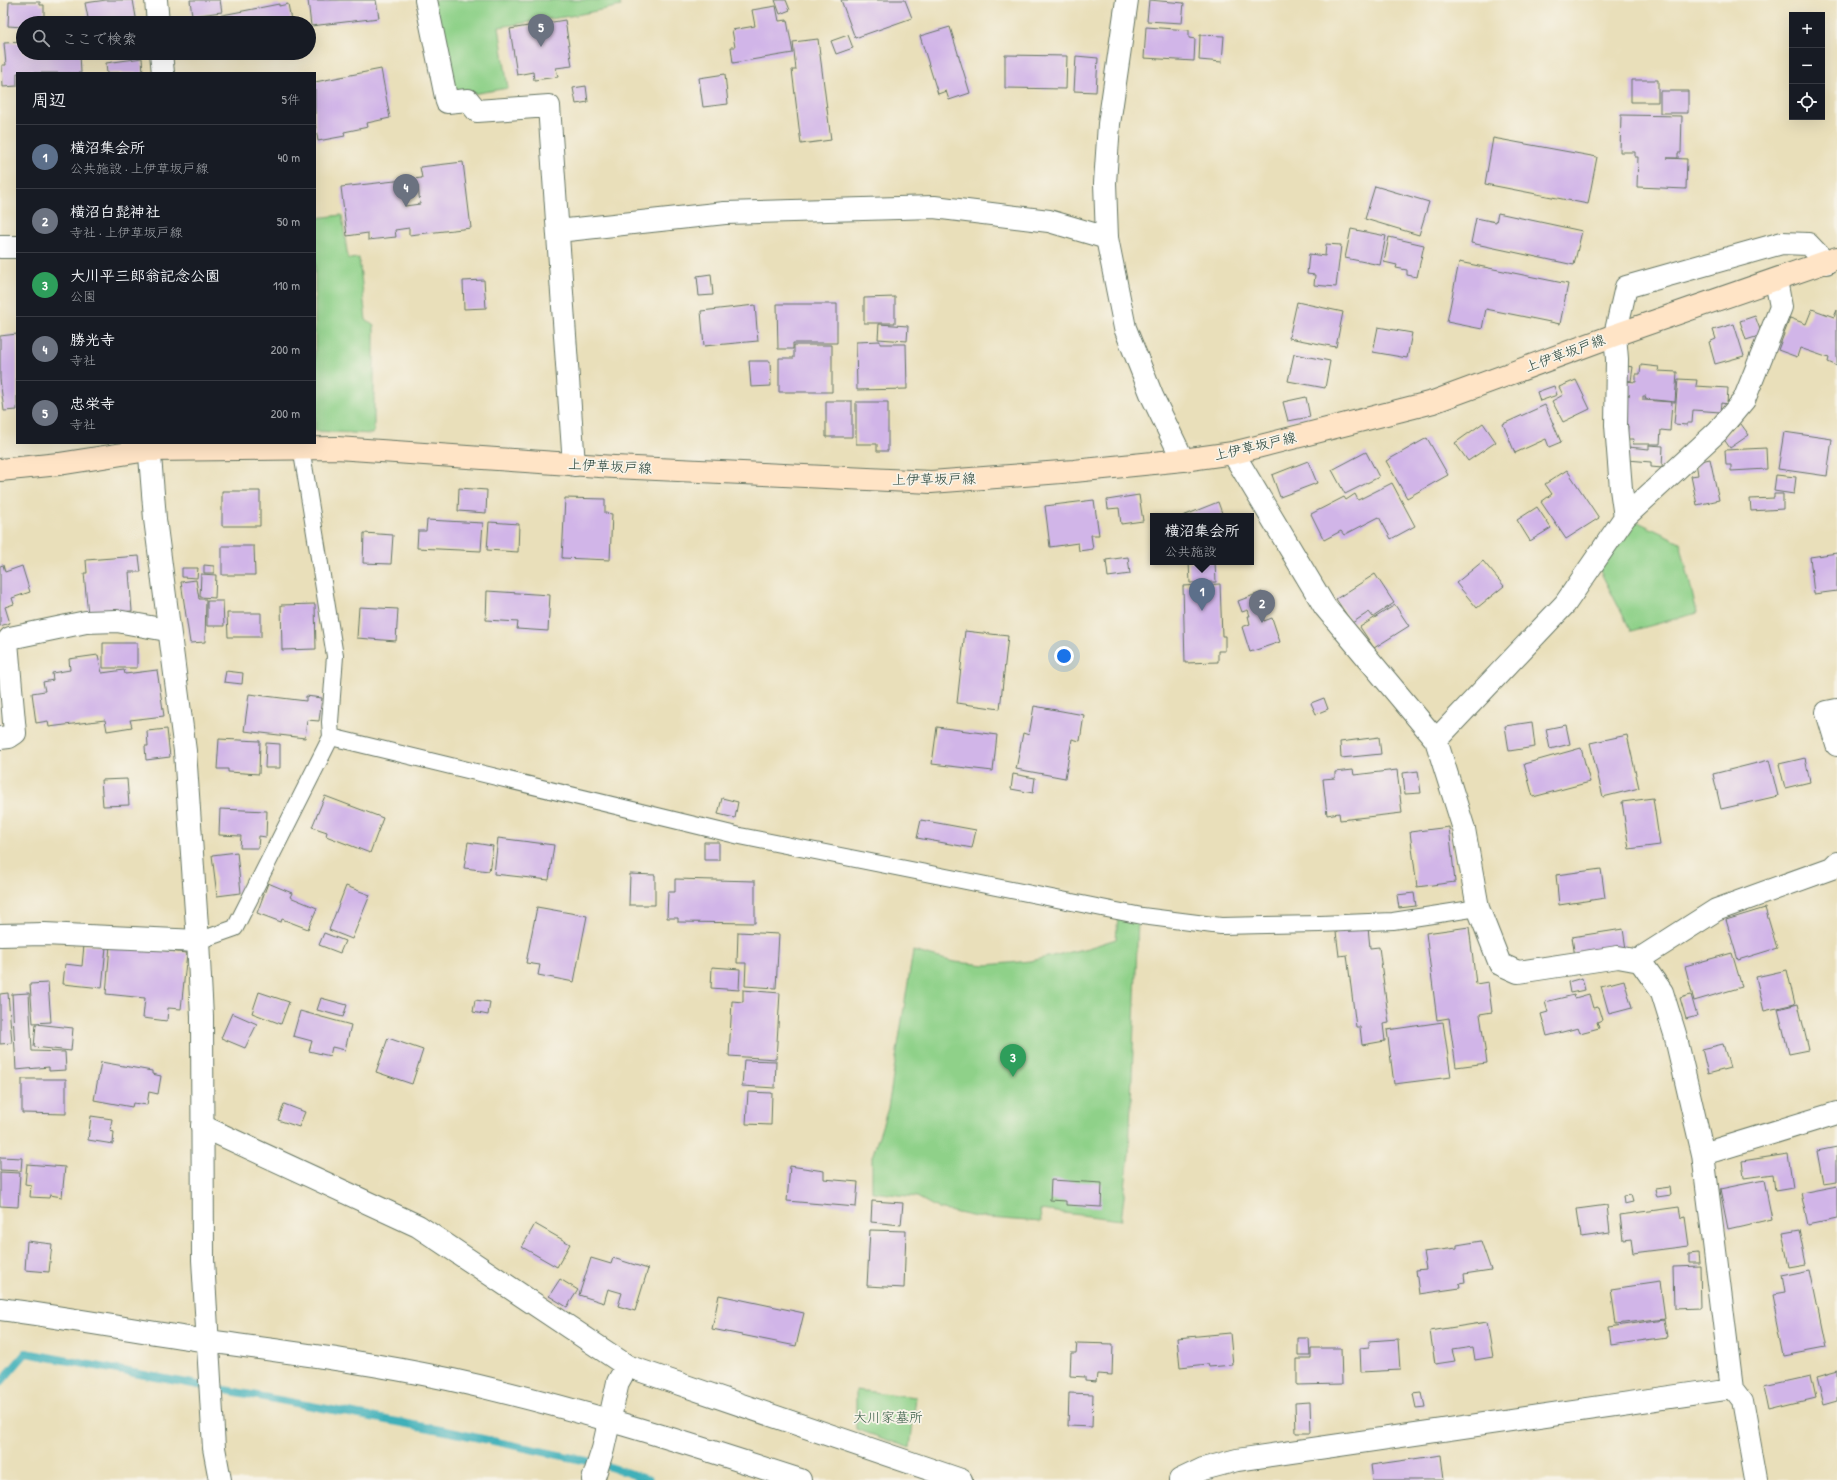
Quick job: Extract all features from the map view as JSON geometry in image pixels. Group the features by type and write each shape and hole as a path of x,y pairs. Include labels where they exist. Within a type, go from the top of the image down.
{"main road":[{"name":"上伊草坂戸線","path":"0,470 59,464 149,447 301,447 574,464 931,482 1066,472 1183,460 1233,453 1433,402 1615,335 1832,261"}],"street":[{"path":"156,0 157,16"},
{"path":"426,0 447,102 468,100 477,111 549,106 574,464"},
{"path":"1127,0 1109,124 1105,183 1106,238 1125,328 1152,396 1183,460"},
{"path":"162,60 163,72"},
{"path":"558,231 724,214 934,207 1049,221 1106,238"},
{"path":"1625,517 1621,489 1616,425 1617,359 1615,335 1626,287 1782,242 1808,244 1832,261"},
{"path":"0,247 16,247"},
{"path":"1436,740 1565,604 1625,517 1718,432 1744,400 1781,307 1776,280"},
{"path":"149,447 155,519 185,751 202,1016 203,1260 214,1448 220,1480"},
{"path":"1233,453 1325,607 1436,740 1464,829 1478,908 1500,964 1518,972 1618,957 1640,961 1662,992 1675,1034 1703,1154 1732,1388 1742,1401 1756,1480"},
{"path":"0,738 10,737 15,733 7,642 10,638 86,622 117,621 161,629"},
{"path":"1837,710 1827,712 1837,745"},
{"path":"1640,961 1644,956 1716,910 1832,868 1837,863"},
{"path":"0,935 44,934 198,941"},
{"path":"1703,1154 1837,1113"},
{"path":"202,1126 418,1226 627,1366 961,1480"},
{"path":"0,1309 400,1369 506,1392 609,1420 800,1480"},
{"path":"593,1480 603,1449 618,1382 627,1366"},
{"path":"1180,1480 1203,1469 1237,1460 1732,1388"}],"lane":[{"path":"198,941 235,928 331,737 330,722 335,656 301,447"},
{"path":"331,737 740,836 1142,916 1221,926 1320,924 1393,921 1478,908"}],"green space":[{"path":"431,0 619,0 621,6 576,15 499,27 508,88 454,97"},
{"path":"342,215 348,259 359,258 366,320 374,326 374,431 372,434 316,431 316,218"},
{"path":"1636,521 1680,542 1697,613 1631,631 1599,569"},
{"path":"1118,916 1138,919 1129,1155 1121,1220 1040,1210 1041,1222 976,1217 939,1209 917,1197 872,1192 872,1157 888,1108 913,951 954,962 987,965 1030,961 1088,948 1116,939"},
{"name":"大川家墓所","path":"856,1390 916,1397 910,1448 856,1429"}],"building":[{"path":"106,0 133,0 136,16 88,16 85,3"},
{"path":"190,0 220,0 222,12 192,16"},
{"path":"308,0 376,0 379,18 316,25 316,16 310,16"},
{"path":"775,0 786,0 790,10 780,14"},
{"path":"841,0 905,0 912,18 855,38"},
{"path":"1149,0 1184,3 1182,23 1147,21"},
{"path":"9,2 40,2 40,5 44,5 44,16 16,16 16,27 8,26"},
{"path":"279,4 279,6 288,4 290,16 218,16"},
{"path":"776,6 779,21 787,20 793,53 733,63 731,47 735,47 732,30 755,26 752,10"},
{"path":"565,20 572,66 556,68 558,77 534,80 533,72 517,75 510,29"},
{"path":"950,27 970,93 949,100 946,91 938,94 920,36"},
{"path":"1146,27 1189,30 1189,38 1195,39 1194,61 1144,58"},
{"path":"848,35 853,48 836,54 831,41"},
{"path":"1200,35 1224,36 1222,62 1199,60"},
{"path":"818,39 831,140 801,144 792,70 796,70 793,42"},
{"path":"16,42 16,60 80,60 81,72 16,72 16,86 3,87 2,65 6,65 4,43"},
{"path":"1005,55 1067,56 1066,89 1005,88"},
{"path":"1076,56 1098,58 1096,92 1074,91"},
{"path":"128,60 142,60 143,72 107,72 106,63"},
{"path":"381,69 390,118 367,123 368,127 344,132 345,136 318,141 316,129 316,82"},
{"path":"725,74 728,104 703,107 699,78"},
{"path":"1631,80 1658,80 1658,102 1631,102"},
{"path":"586,86 588,102 576,104 573,88"},
{"path":"1660,91 1688,91 1688,113 1660,113"},
{"path":"1621,115 1682,116 1681,153 1678,153 1678,158 1667,158 1687,159 1686,189 1637,187 1638,157 1635,157 1635,152 1620,152"},
{"path":"1493,138 1597,157 1588,204 1485,184"},
{"path":"463,162 471,228 409,235 409,228 395,230 396,237 368,240 368,233 347,236 341,187 422,178 420,167","holes":["418,186 420,204 405,206 403,187"]},
{"path":"1375,186 1429,202 1419,235 1365,219"},
{"path":"1498,213 1582,231 1574,265 1471,243 1476,218 1496,222"},
{"path":"1351,229 1386,236 1380,265 1345,258"},
{"path":"1389,237 1424,245 1417,277 1407,275 1407,270 1396,268 1397,265 1384,262"},
{"path":"1326,244 1341,245 1336,287 1314,285 1315,275 1307,274 1309,254 1325,256"},
{"path":"1459,262 1568,284 1560,324 1486,309 1482,329 1447,322"},
{"path":"711,274 713,295 699,296 697,276"},
{"path":"484,280 486,308 464,309 463,281"},
{"path":"895,297 895,323 864,323 864,298"},
{"path":"1297,302 1343,312 1336,347 1289,338"},
{"path":"777,304 837,304 837,343 793,343 793,349 778,349"},
{"path":"755,305 758,341 704,346 701,311"},
{"path":"1812,309 1834,317 1837,310 1837,366 1828,362 1829,358 1800,348 1797,357 1778,350 1790,318 1806,324"},
{"path":"1755,316 1762,335 1746,340 1740,321"},
{"path":"879,324 908,326 907,341 878,339"},
{"path":"1734,324 1744,356 1715,364 1709,342 1716,339 1713,330"},
{"path":"1378,327 1412,333 1407,358 1373,352"},
{"path":"16,334 16,410 4,411 0,379 0,336"},
{"path":"880,341 880,344 906,344 907,389 857,390 856,342"},
{"path":"794,345 832,345 832,392 779,392 779,358 794,358"},
{"path":"1294,354 1330,361 1325,388 1288,381"},
{"path":"749,361 770,361 771,386 751,387"},
{"path":"1641,365 1659,367 1658,371 1677,372 1675,402 1645,399 1646,396 1643,396 1643,400 1672,402 1670,431 1661,430 1660,444 1633,444 1634,439 1627,439 1628,426 1623,426 1621,395 1630,395 1624,394 1625,381 1636,382 1636,374 1640,374"},
{"path":"1627,366 1633,367 1631,381 1625,380"},
{"path":"1678,379 1697,380 1696,386 1728,388 1727,404 1721,403 1720,412 1693,410 1692,423 1687,423 1687,425 1674,424"},
{"path":"1576,380 1590,409 1563,422 1552,401 1563,395 1559,387"},
{"path":"1554,386 1557,395 1540,401 1537,392"},
{"path":"1306,397 1310,417 1288,421 1283,402"},
{"path":"826,401 852,401 852,437 826,437"},
{"path":"856,402 888,402 888,451 877,451 877,444 856,444"},
{"path":"1545,405 1561,442 1549,447 1546,439 1515,453 1503,424"},
{"path":"1483,423 1496,442 1468,461 1455,443"},
{"path":"1741,424 1749,435 1730,448 1723,438"},
{"path":"1784,432 1832,439 1827,476 1778,469"},
{"path":"1427,438 1448,475 1407,498 1386,461"},
{"path":"1649,445 1663,446 1662,468 1651,467 1651,462 1628,460 1628,447 1649,449"},
{"path":"1766,448 1767,469 1731,471 1731,465 1726,465 1725,450"},
{"path":"1366,452 1379,477 1345,494 1332,470"},
{"path":"1710,459 1719,500 1697,505 1691,476 1698,475 1696,462"},
{"path":"1308,461 1317,483 1280,497 1272,475"},
{"path":"1567,470 1599,518 1566,539 1541,502 1552,494 1545,484"},
{"path":"1776,475 1796,477 1794,494 1774,491"},
{"path":"1392,483 1415,526 1391,539 1379,517 1344,535 1341,531 1324,540 1311,514 1344,497 1346,500 1355,494 1358,500"},
{"path":"459,488 487,490 486,513 458,511"},
{"path":"222,491 260,491 260,526 222,526"},
{"path":"1774,494 1783,494 1783,509 1751,511 1750,499 1774,498"},
{"path":"1139,495 1143,521 1121,524 1119,508 1108,509 1107,500"},
{"path":"565,498 605,499 605,513 612,514 610,560 562,558"},
{"path":"1094,500 1099,535 1091,535 1093,549 1079,551 1078,543 1050,547 1045,506"},
{"path":"1218,502 1222,513 1190,513"},
{"path":"1537,507 1551,528 1530,541 1517,520"},
{"path":"427,520 483,523 481,551 417,548 418,531 426,531"},
{"path":"489,522 519,524 518,552 487,550"},
{"path":"364,533 393,535 391,564 363,563"},
{"path":"222,546 254,546 255,575 222,575"},
{"path":"1837,553 1837,591 1814,594 1810,557"},
{"path":"139,556 141,572 129,572 132,611 88,615 84,573 87,573 86,560"},
{"path":"1128,557 1130,574 1108,577 1106,560"},
{"path":"1483,561 1504,586 1477,608 1456,583"},
{"path":"3,565 5,572 22,566 30,592 12,598 14,604 5,607 10,623 0,626 0,566"},
{"path":"204,565 214,566 214,573 204,573"},
{"path":"1189,565 1215,565 1216,582 1190,583"},
{"path":"182,568 198,568 197,578 182,577"},
{"path":"201,574 216,575 215,598 200,597"},
{"path":"1375,574 1394,603 1373,617 1369,612 1352,623 1336,599"},
{"path":"196,580 199,599 206,599 205,642 190,643 181,582"},
{"path":"1220,584 1222,636 1225,636 1225,651 1218,651 1218,662 1185,663 1183,586"},
{"path":"487,591 550,595 548,631 517,629 518,622 486,620"},
{"path":"1262,592 1267,605 1260,607 1264,621 1272,618 1280,642 1250,652 1242,627 1250,624 1248,616 1250,616 1248,610 1242,612 1238,601"},
{"path":"207,601 223,601 224,626 207,626"},
{"path":"315,604 316,649 282,650 281,605"},
{"path":"1395,605 1409,626 1374,648 1360,627"},
{"path":"359,607 398,609 396,641 357,638"},
{"path":"227,613 261,613 261,637 228,637"},
{"path":"965,631 1008,636 1000,709 957,703"},
{"path":"103,643 137,643 137,668 103,668"},
{"path":"98,655 102,673 124,670 125,674 157,670 164,716 130,720 132,727 107,731 105,720 49,727 48,721 36,723 32,693 45,691 43,682 53,680 52,673 70,670 69,659"},
{"path":"226,671 243,673 242,684 224,682"},
{"path":"249,694 306,701 306,696 322,698 319,721 307,720 305,738 244,731"},
{"path":"1324,698 1328,709 1316,714 1311,703"},
{"path":"1034,706 1084,715 1080,741 1072,739 1065,778 1016,769 1023,733 1029,735"},
{"path":"1532,722 1535,747 1509,751 1505,726"},
{"path":"1566,725 1570,744 1550,749 1546,729"},
{"path":"937,727 997,735 993,771 932,764"},
{"path":"167,729 170,757 146,760 145,746 148,746 147,731"},
{"path":"1627,735 1639,788 1603,797 1590,743"},
{"path":"1379,737 1381,754 1341,758 1340,742"},
{"path":"219,739 260,741 259,774 228,772 228,769 217,769"},
{"path":"266,743 280,744 280,768 265,768"},
{"path":"1581,748 1590,782 1533,797 1524,764"},
{"path":"1805,758 1810,782 1785,788 1779,764"},
{"path":"1769,760 1778,796 1721,809 1713,774"},
{"path":"1353,770 1354,775 1397,770 1402,813 1340,820 1339,813 1327,815 1323,779 1335,778 1335,772"},
{"path":"1418,771 1421,793 1405,794 1403,773"},
{"path":"1013,774 1035,778 1033,793 1011,789"},
{"path":"127,779 129,805 103,806 101,780"},
{"path":"325,796 383,818 370,853 326,836 327,832 312,827"},
{"path":"722,798 738,802 735,818 718,814"},
{"path":"1653,798 1660,845 1629,849 1622,802"},
{"path":"220,809 267,811 266,837 259,836 258,848 240,848 241,836 219,835"},
{"path":"921,820 976,830 972,848 917,838"},
{"path":"1449,827 1455,882 1417,887 1410,832"},
{"path":"498,838 554,845 549,880 494,874"},
{"path":"468,842 493,846 489,871 464,868"},
{"path":"704,842 719,842 719,860 704,860"},
{"path":"237,852 241,893 217,896 212,855"},
{"path":"1601,869 1605,898 1559,905 1556,875"},
{"path":"630,874 655,875 655,905 629,905"},
{"path":"675,879 755,881 755,923 678,922 678,918 667,918 668,892 675,892"},
{"path":"268,883 292,893 290,897 317,908 308,929 282,919 281,922 257,913"},
{"path":"346,886 370,895 352,939 329,930"},
{"path":"1414,893 1416,906 1399,908 1397,895"},
{"path":"537,907 587,916 574,982 538,975 540,965 526,963"},
{"path":"1765,908 1777,948 1738,960 1726,920"},
{"path":"1368,927 1370,948 1379,947 1389,1023 1383,1024 1385,1041 1362,1045 1360,1027 1356,1027 1347,955 1339,956 1336,932"},
{"path":"1469,927 1476,984 1488,982 1492,1012 1480,1014 1487,1063 1456,1067 1449,1018 1437,1020 1426,933"},
{"path":"1623,929 1626,949 1575,957 1572,937"},
{"path":"738,932 779,934 776,988 745,986 746,963 737,963"},
{"path":"324,933 345,941 340,953 319,945"},
{"path":"84,945 106,947 102,988 63,984 65,964 82,966"},
{"path":"110,945 187,953 181,1009 168,1008 167,1021 143,1018 145,998 106,994"},
{"path":"1732,953 1742,987 1694,1001 1685,966"},
{"path":"712,967 740,969 739,990 711,988"},
{"path":"1787,970 1795,1004 1764,1011 1756,977"},
{"path":"1582,978 1585,990 1570,993 1568,982"},
{"path":"1624,980 1632,1008 1609,1014 1601,986"},
{"path":"48,983 51,1022 33,1023 30,984"},
{"path":"743,990 780,993 776,1059 729,1056 732,1001 743,1002"},
{"path":"259,992 289,1002 281,1024 252,1013"},
{"path":"8,993 12,1043 0,1044 0,994"},
{"path":"29,993 32,1051 65,1052 66,1070 49,1071 49,1067 16,1070 12,994"},
{"path":"1589,994 1593,1008 1598,1007 1602,1020 1597,1022 1599,1028 1580,1033 1578,1028 1547,1036 1541,1014 1548,1012 1545,1002 1574,995 1575,998"},
{"path":"1691,995 1697,1016 1686,1019 1680,998"},
{"path":"321,998 347,1005 343,1017 317,1010"},
{"path":"475,1000 490,1002 488,1015 473,1012"},
{"path":"1798,1004 1809,1050 1789,1054 1778,1009"},
{"path":"300,1011 351,1025 345,1050 332,1047 330,1056 309,1051 312,1041 293,1036"},
{"path":"232,1013 257,1024 245,1048 221,1038"},
{"path":"1443,1022 1451,1077 1394,1084 1387,1030"},
{"path":"36,1024 73,1028 71,1051 34,1047"},
{"path":"388,1038 423,1050 412,1084 376,1072"},
{"path":"1723,1044 1730,1068 1708,1074 1702,1049"},
{"path":"744,1060 776,1061 775,1088 742,1086"},
{"path":"101,1062 152,1071 152,1074 161,1076 158,1094 149,1092 147,1105 133,1103 132,1107 94,1100"},
{"path":"22,1079 66,1079 66,1114 22,1113"},
{"path":"748,1092 772,1093 771,1125 746,1124"},
{"path":"284,1104 305,1112 299,1127 278,1120"},
{"path":"91,1116 112,1119 110,1131 114,1132 113,1144 88,1140"},
{"path":"1837,1147 1837,1182 1823,1184 1817,1151"},
{"path":"1788,1154 1793,1188 1775,1191 1773,1174 1744,1178 1742,1161"},
{"path":"0,1157 22,1158 21,1171 0,1170"},
{"path":"27,1164 65,1167 62,1197 50,1195 49,1198 30,1197 31,1185 25,1184"},
{"path":"790,1166 824,1171 824,1179 858,1182 856,1207 787,1201"},
{"path":"0,1172 20,1173 18,1207 0,1206"},
{"path":"1051,1180 1102,1183 1101,1207 1066,1205 1066,1201 1050,1200"},
{"path":"1764,1180 1772,1219 1728,1229 1720,1189"},
{"path":"1837,1186 1837,1219 1808,1225 1801,1193"},
{"path":"1670,1187 1671,1195 1657,1197 1655,1189"},
{"path":"1631,1195 1633,1202 1624,1204 1623,1196"},
{"path":"872,1201 903,1203 901,1225 871,1222"},
{"path":"1607,1205 1610,1233 1581,1237 1577,1209"},
{"path":"1679,1207 1681,1218 1685,1217 1689,1246 1633,1253 1631,1239 1623,1240 1620,1215"},
{"path":"535,1224 570,1244 557,1267 522,1247"},
{"path":"1799,1229 1806,1264 1789,1267 1782,1232"},
{"path":"870,1230 906,1231 904,1288 867,1286"},
{"path":"27,1241 52,1244 49,1272 25,1270"},
{"path":"1481,1241 1491,1270 1464,1274 1465,1283 1459,1284 1460,1288 1419,1294 1416,1270 1426,1269 1423,1252 1457,1248 1457,1245"},
{"path":"1698,1253 1699,1263 1689,1263 1689,1254"},
{"path":"591,1258 611,1264 613,1258 648,1269 635,1311 618,1306 622,1293 608,1289 604,1303 579,1295"},
{"path":"1700,1266 1701,1308 1674,1309 1673,1267"},
{"path":"1810,1270 1826,1348 1784,1356 1772,1296 1784,1294 1781,1276"},
{"path":"560,1279 578,1290 567,1307 549,1296"},
{"path":"1660,1282 1665,1318 1616,1324 1611,1289"},
{"path":"719,1295 804,1313 796,1346 712,1329"},
{"path":"1664,1319 1667,1337 1611,1345 1609,1327"},
{"path":"1487,1322 1493,1357 1475,1360 1473,1347 1452,1350 1455,1361 1435,1364 1430,1331"},
{"path":"1230,1333 1233,1365 1209,1367 1208,1364 1180,1367 1177,1338"},
{"path":"1298,1338 1309,1338 1310,1356 1298,1356"},
{"path":"1398,1339 1400,1370 1361,1372 1360,1348 1369,1347 1369,1341"},
{"path":"1077,1343 1113,1344 1112,1375 1097,1374 1096,1382 1085,1381 1085,1377 1070,1376 1071,1353 1076,1353"},
{"path":"1311,1348 1341,1348 1342,1384 1297,1385 1297,1359 1311,1359"},
{"path":"1837,1371 1837,1401 1823,1405 1816,1377"},
{"path":"1810,1375 1815,1398 1770,1409 1765,1385"},
{"path":"1069,1393 1093,1394 1092,1427 1068,1426"},
{"path":"1422,1393 1425,1407 1416,1408 1413,1394"},
{"path":"1310,1402 1311,1433 1296,1433 1295,1403"},
{"path":"1441,1455 1444,1480 1373,1480 1371,1465"}],"waterway":[{"path":"0,1383 26,1353 446,1431 601,1464 649,1480"}],"place":[{"name":"忠栄寺","path":"541,47"},
{"name":"勝光寺","path":"406,207"},
{"name":"横沼集会所","path":"1202,611"},
{"name":"横沼白髭神社","path":"1262,623"},
{"name":"大川平三郎翁記念公園","path":"1013,1077"}]}
